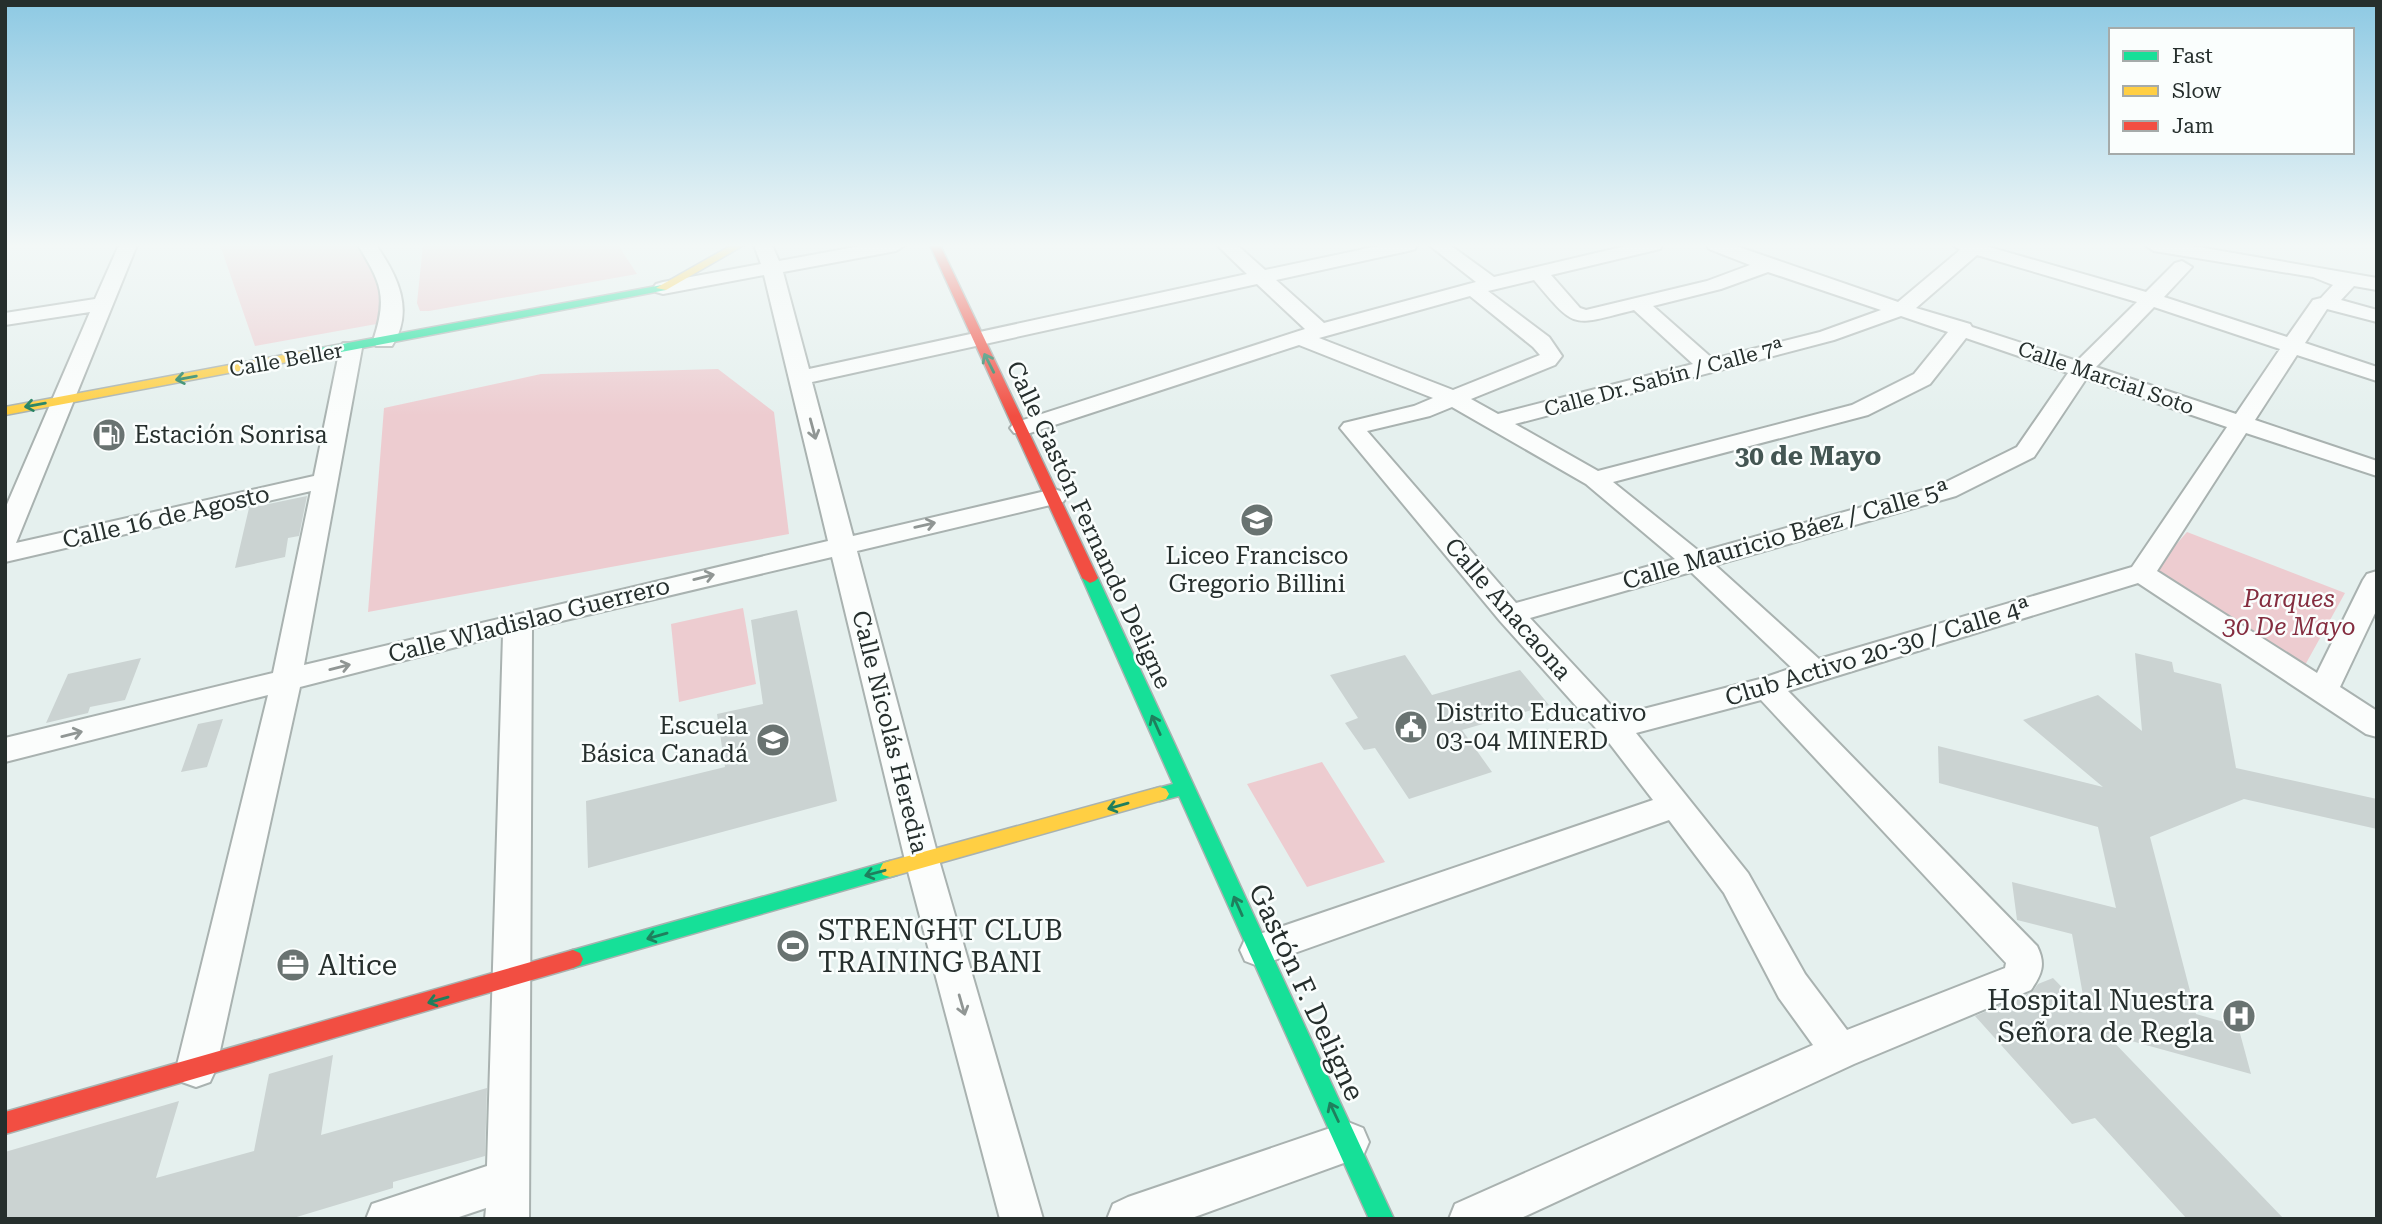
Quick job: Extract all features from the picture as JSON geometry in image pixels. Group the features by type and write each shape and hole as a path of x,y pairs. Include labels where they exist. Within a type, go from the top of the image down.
{"main road":[{"name":"Calle Beller","path":"5,411 589,302"},
{"name":"Calle Gastón Fernando Deligne","path":"960,302 1054,497 1184,788"},
{"path":"5,1123 922,860 1184,788"},
{"name":"Gastón F. Deligne","path":"1184,788 1382,1219"}],"street":[{"path":"384,341 392,302"},
{"name":"Calle Nicolás Heredia","path":"780,302 922,860 1022,1219"},
{"path":"800,378 1143,302"},
{"path":"1282,302 1310,335 1455,399 1595,479 1697,563 1814,671"},
{"path":"1022,428 1310,335 1425,302"},
{"name":"Calle Anacaona","path":"1499,302 1541,342 1551,356 1547,360 1455,399 1394,420 1352,428 1510,614 1614,728 1676,805 1735,883 1792,986 1840,1051"},
{"path":"1564,302 1578,315 1646,302"},
{"name":"Calle Marcial Soto","path":"1881,302 2377,469"},
{"name":"Calle Dr. Sabín / Calle 7ª","path":"1495,422 1827,336 1902,309 1909,302"},
{"name":"Calle Mauricio Báez / Calle 5ª","path":"1510,614 1947,491 2026,452 2081,370 2146,302"},
{"path":"2159,302 2377,374"},
{"path":"2377,316 2328,303 2320,304 2142,573 2377,726"},
{"path":"5,319 104,304"},
{"path":"5,540 104,304"},
{"path":"1639,304 1707,365"},
{"path":"1595,479 1860,410 1922,379 1963,328"},
{"path":"196,1069 286,681 351,348"},
{"name":"Calle 16 de Agosto","path":"5,554 327,480"},
{"name":"Calle Wladislao Guerrero","path":"5,750 518,622 843,544 1054,497"},
{"name":"Club Activo 20-30 / Calle 4ª","path":"1614,728 1767,688 1814,671 2142,573"},
{"path":"2323,691 2377,580"},
{"path":"387,1219 507,1200 518,622"},
{"path":"1470,1219 1840,1051 2018,979 2025,969 2024,957 1767,688"},
{"path":"1258,950 1676,805"},
{"path":"1128,1219 1348,1142"}],"green space":[{"path":"240,302 380,302 382,323 255,346"},
{"path":"479,302 429,311 420,311 417,303"},
{"path":"718,369 774,412 789,534 368,612 384,408 541,374"},
{"name":"Parques 30 De Mayo","path":"2187,532 2345,593 2304,667 2152,572"},
{"path":"743,608 756,684 679,702 671,624"},
{"path":"1322,762 1385,862 1307,887 1247,784"}],"building":[{"path":"307,496 299,536 288,538 285,557 235,568 249,508"},
{"name":"Escuela Básica Canadá","path":"797,610 837,801 588,868 586,801 725,767 717,714 763,704 751,620"},
{"path":"2135,653 2172,662 2174,672 2221,684 2236,768 2377,799 2377,829 2244,799 2150,837 2196,1014 2238,1026 2251,1074 2106,1034 2284,1219 2187,1219 2095,1118 2072,1124 1975,1016 2032,992 2038,984 2053,978 2086,1012 2072,934 2017,920 2012,882 2116,908 2098,827 1939,783 1938,746 2103,787 2023,720 2098,695 2142,731"},
{"name":"Distrito Educativo 03-04 MINERD","path":"1405,655 1432,695 1520,670 1549,705 1462,730 1492,772 1409,799 1375,748 1364,750 1345,723 1358,718 1330,675"},
{"path":"141,658 125,700 90,707 88,713 46,723 68,674"},
{"path":"223,719 207,767 181,772 198,724"},
{"path":"333,1055 321,1135 487,1088 485,1156 393,1182 393,1188 290,1219 5,1219 5,1152 179,1101 156,1178 254,1151 269,1074"}],"traffic: fast":[{"path":"315,353 587,302"},
{"path":"1090,578 1184,788"},
{"path":"1160,794 1184,788 1382,1219"},
{"path":"573,959 890,869"}],"traffic: slow":[{"path":"5,411 315,353"},
{"path":"890,869 1160,794"}],"traffic: jam":[{"path":"962,302 1090,578"},
{"path":"5,1123 573,959"}],"place":[{"name":"Estación Sonrisa","path":"109,435"},
{"name":"Liceo Francisco Gregorio Billini","path":"1257,520"},
{"name":"Distrito Educativo 03-04 MINERD","path":"1411,727"},
{"name":"Escuela Básica Canadá","path":"773,740"},
{"name":"STRENGHT CLUB TRAINING BANI","path":"793,946"},
{"name":"Altice","path":"293,965"},
{"name":"Hospital Nuestra Señora de Regla","path":"2239,1016"}],"district":[{"name":"30 de Mayo","path":"1808,456"}]}
